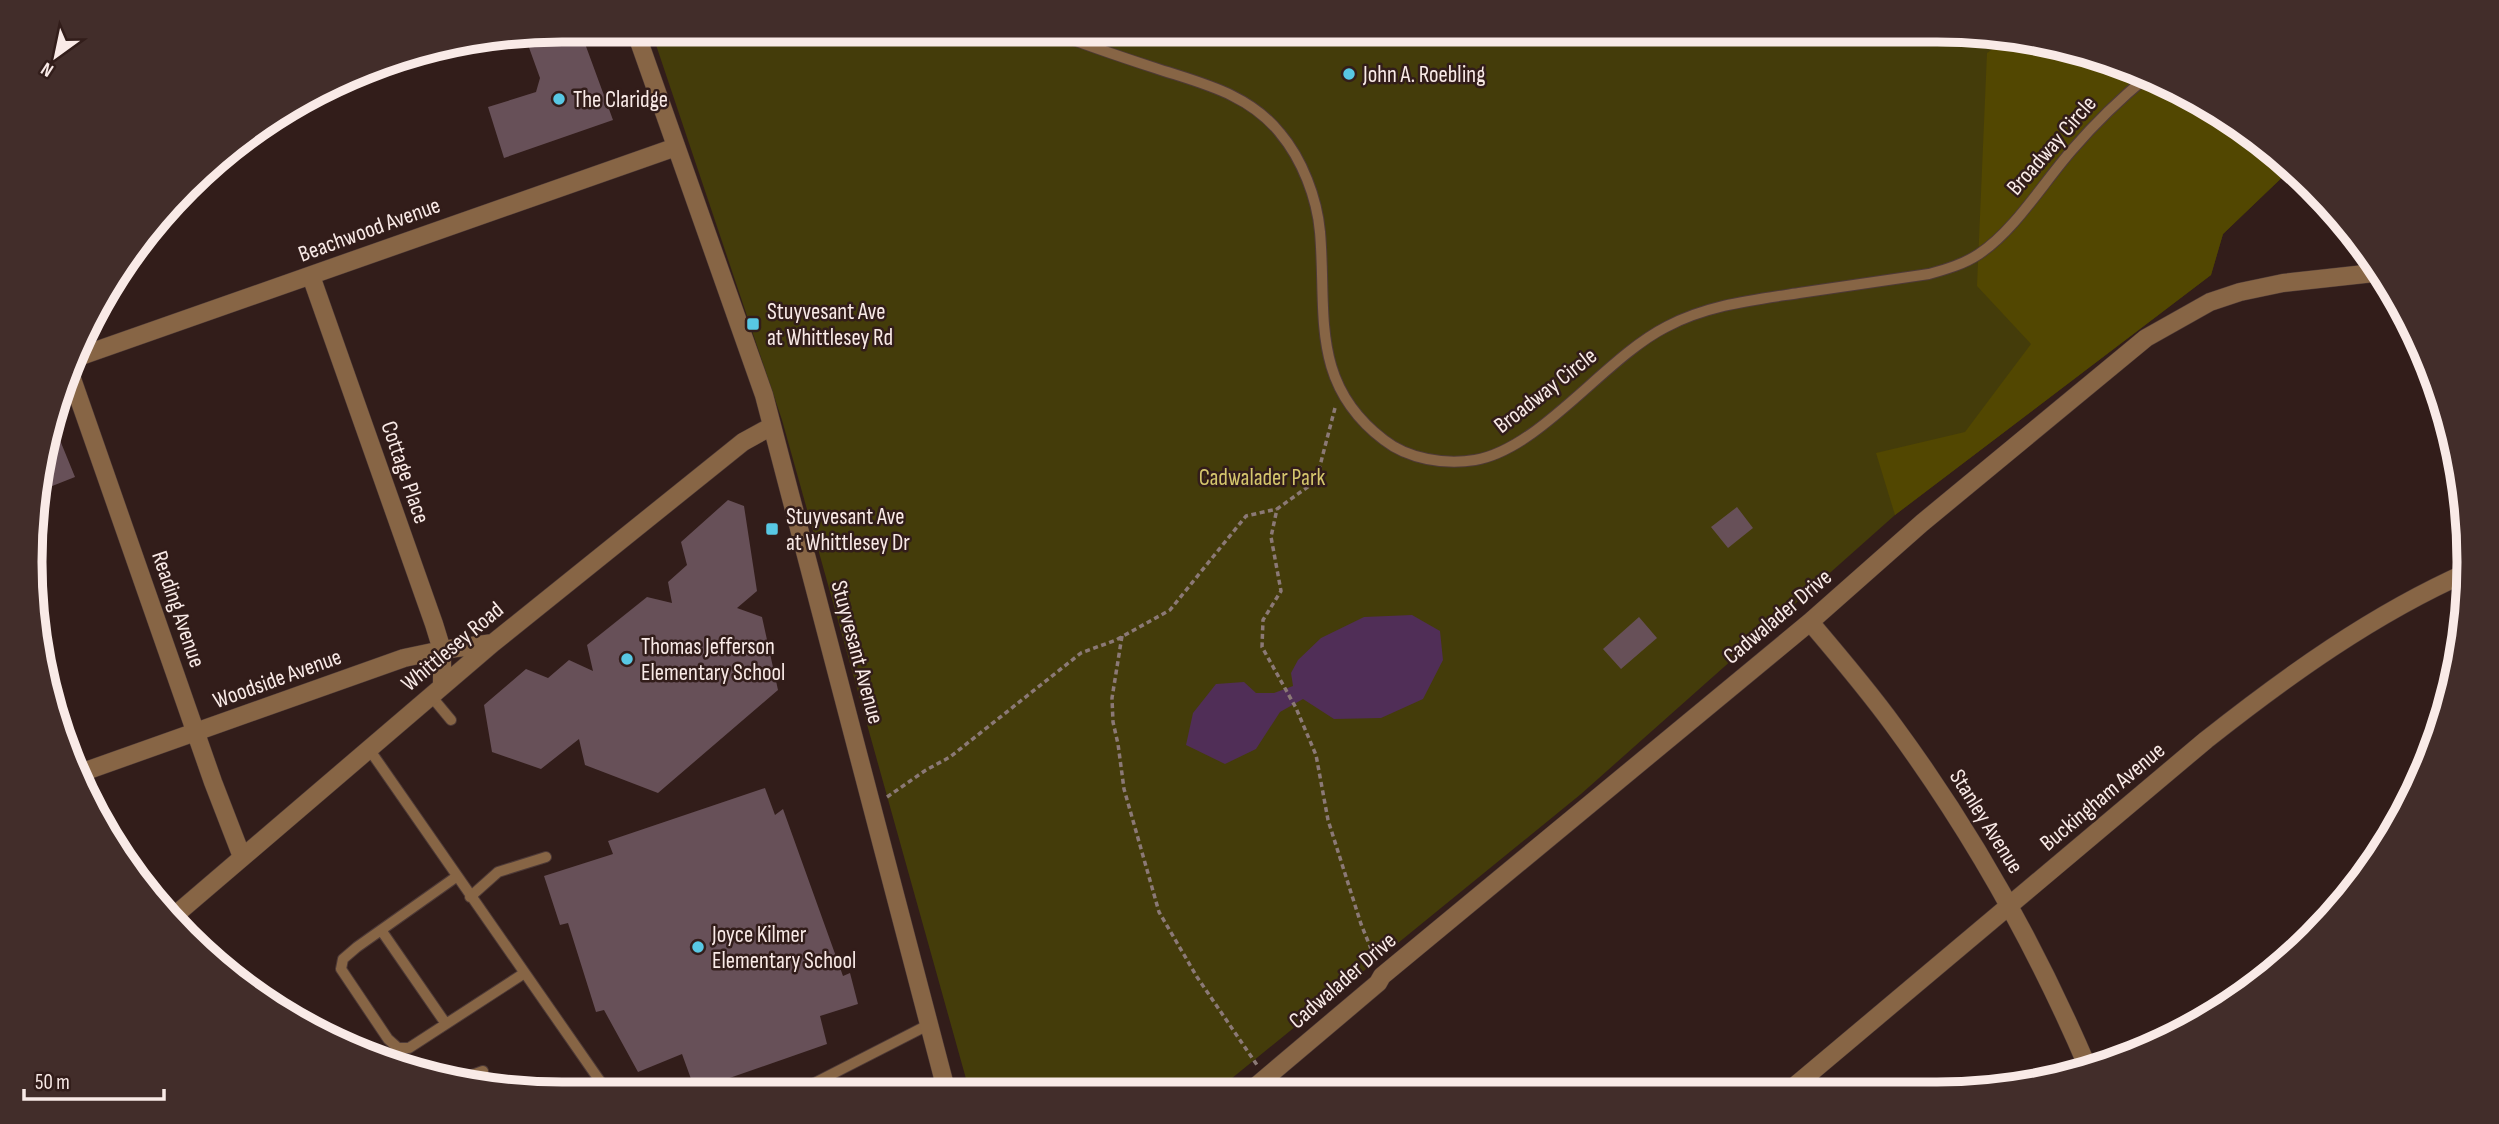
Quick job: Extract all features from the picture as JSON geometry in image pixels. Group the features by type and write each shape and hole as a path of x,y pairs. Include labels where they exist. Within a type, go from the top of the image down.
{"street":[{"name":"Stuyvesant Avenue","path":"639,42 764,395 944,1082"},
{"name":"Beachwood Avenue","path":"85,355 676,147"},
{"name":"Cadwalader Drive","path":"1265,1082 1378,983 1382,976 1810,622 1922,523 2146,338 2210,302 2240,292 2283,283 2369,274"},
{"name":"Cottage Place","path":"311,276 442,650 437,691"},
{"name":"Reading Avenue","path":"74,384 242,857"},
{"name":"Whittlesey Road","path":"178,913 493,643 743,442 772,426"},
{"name":"Buckingham Avenue","path":"1800,1082 2206,740 2271,689 2339,643 2457,578"},
{"name":"Stanley Avenue","path":"1810,622 1894,725 1939,791 2011,906 2049,980 2084,1060"},
{"name":"Woodside Avenue","path":"86,771 404,658 493,643"}],"lane":[{"name":"Broadway Circle","path":"1082,42 1226,92 1261,113 1280,132 1292,149 1314,200 1320,230 1324,340 1337,385 1358,417 1381,438 1402,451 1447,461 1493,456 1533,432 1643,340 1692,315 1728,304 1929,274 1955,267 1978,255 1999,238 2071,150 2115,103 2139,83"},
{"path":"437,691 451,719"},
{"path":"369,748 523,974 600,1082"},
{"path":"470,897 499,872 546,857"},
{"path":"456,877 343,959 341,969 388,1039 398,1048 409,1048 523,974"},
{"path":"382,930 446,1024"},
{"path":"818,1082 928,1025"},
{"path":"474,1074 483,1071"}],"path":[{"path":"887,797 950,757 1081,653 1122,636 1170,610 1246,516 1277,509 1316,481 1335,410 1337,385"},
{"path":"1277,509 1271,537 1281,591 1263,620 1262,647 1296,708 1316,755 1328,820 1361,924 1382,976"},
{"path":"1122,636 1112,698 1113,722 1124,789 1159,912 1256,1082"}],"green space":[{"name":"Cadwalader Park","path":"655,42 1971,43 2005,46 2072,60 2136,82 2197,112 2226,130 2285,175 2223,234 2211,275 1895,515 1581,794 1227,1082 967,1082 782,420"}],"shaded area":[{"path":"1998,45 2038,52 2072,60 2136,82 2197,112 2226,130 2285,175 2223,234 2211,275 1895,515 1876,453 1965,432 2031,344 1977,286 1987,53"},
{"path":"1412,615 1440,631 1443,660 1423,699 1381,718 1334,719 1303,699 1280,712 1256,749 1225,764 1186,745 1193,713 1216,684 1244,682 1256,693 1274,693 1293,686 1291,673 1298,660 1321,638 1364,617"}],"building":[{"name":"The Claridge","path":"584,42 613,120 504,158 488,107 536,92 540,78 527,43"},
{"path":"58,435 75,477 47,488"},
{"name":"Thomas Jefferson Elementary School","path":"728,500 744,506 757,591 737,608 762,617 778,690 658,793 585,765 579,739 541,769 492,752 484,705 526,669 548,678 569,660 593,671 587,645 647,597 672,603 668,582 687,565 681,542"},
{"path":"1737,507 1753,528 1728,548 1711,527"},
{"path":"1639,617 1657,638 1621,669 1603,649"},
{"path":"765,788 775,815 783,809 843,976 850,973 858,1004 820,1016 827,1044 718,1082 692,1082 682,1054 638,1072 604,1010 596,1012 568,923 560,925 544,876 613,854 608,841"}],"place":[{"name":"John A. Roebling","path":"1349,74"},
{"name":"The Claridge","path":"559,99"},
{"name":"Stuyvesant Ave at Whittlesey Rd","path":"753,324"},
{"name":"Stuyvesant Ave at Whittlesey Dr","path":"772,529"},
{"name":"Thomas Jefferson Elementary School","path":"627,659"},
{"name":"Joyce Kilmer Elementary School","path":"698,947"}]}
